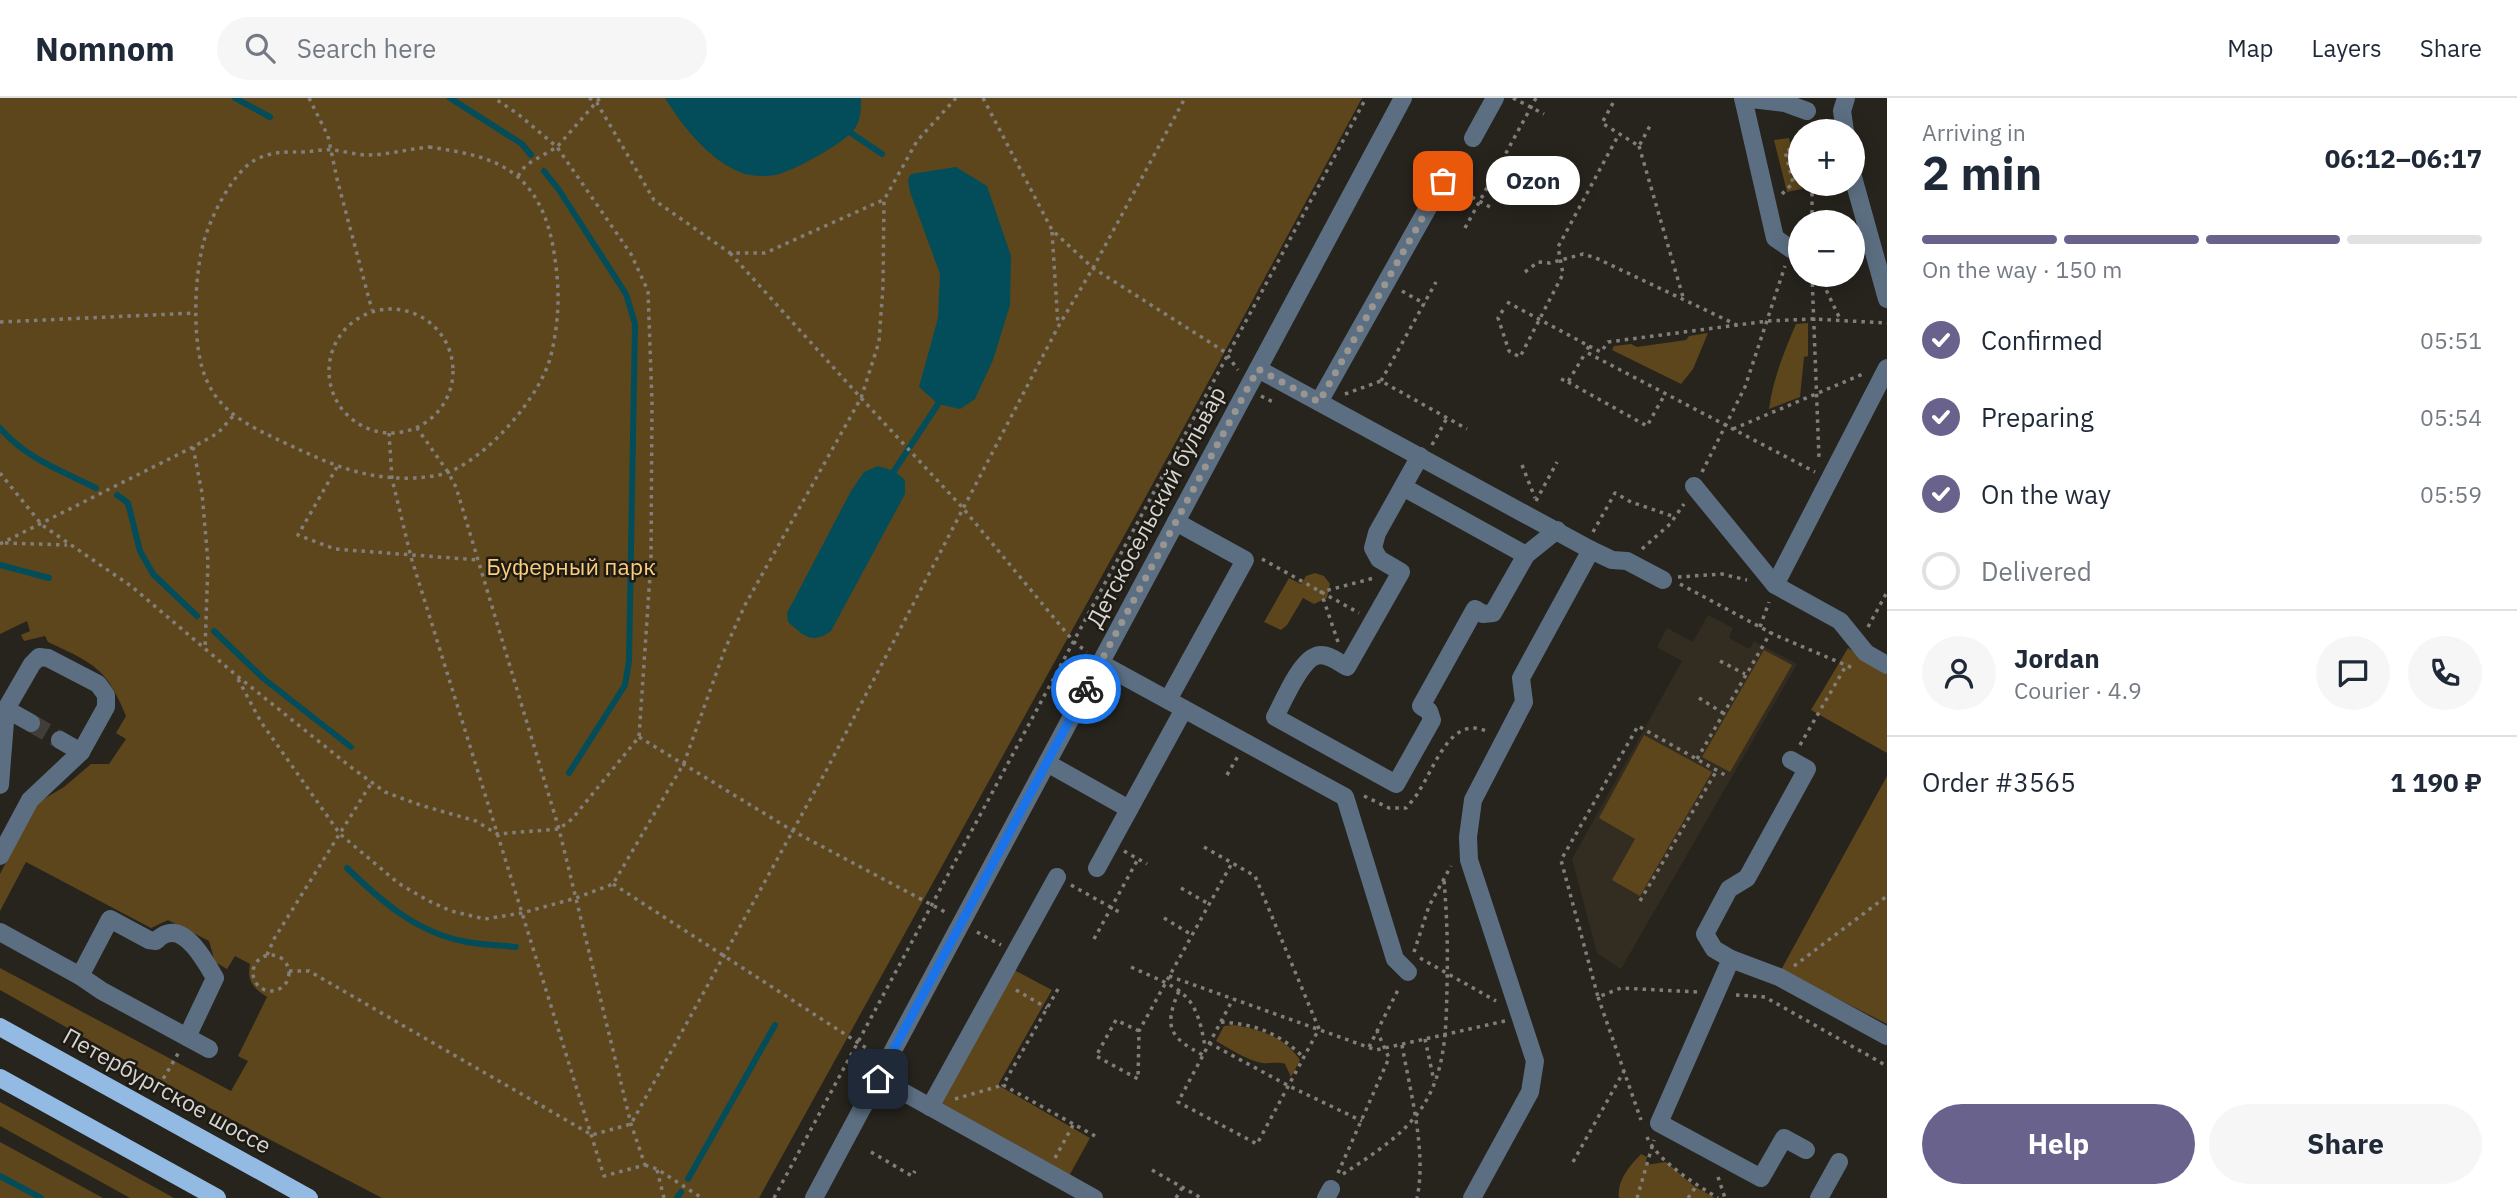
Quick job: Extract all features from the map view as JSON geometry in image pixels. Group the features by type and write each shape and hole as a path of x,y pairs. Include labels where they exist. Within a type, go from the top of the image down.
{"main road":[{"name":"Петербургское шоссе","path":"0,1027 309,1198"},
{"path":"0,1078 217,1198"}],"street":[{"name":"Детскосельский бульвар","path":"814,1198 1176,522 1251,374 1404,98"},
{"path":"1473,138 1495,98"},
{"path":"1788,247 1775,238 1743,98 1785,103 1807,111"},
{"path":"1843,119 1842,111 1846,98"},
{"path":"1319,402 1443,181"},
{"path":"1858,196 1887,299"},
{"path":"1775,585 1825,477 1887,369"},
{"path":"1251,374 1319,402 1422,457 1532,508 1557,530 1588,548 1612,560 1627,561 1663,580"},
{"path":"1422,457 1377,533 1373,548 1379,559 1401,572 1347,667 1328,656 1317,655 1304,664 1275,717 1396,785 1432,720 1432,716 1421,706 1475,609 1483,614 1493,613 1526,555 1557,530"},
{"path":"1694,486 1775,585 1840,621 1866,653 1887,665"},
{"path":"1403,487 1526,555"},
{"path":"1168,700 1245,560 1176,522"},
{"path":"1472,1198 1530,1092 1535,1061 1469,860 1468,837 1473,800 1524,702 1521,678 1588,548"},
{"path":"0,785 6,709 32,664 40,657 48,659 98,684 106,695 106,707 81,752 30,800 0,856"},
{"path":"1101,663 1345,797 1395,959 1408,972"},
{"path":"6,709 31,723"},
{"path":"1097,868 1184,709"},
{"path":"60,740 81,752"},
{"path":"1791,760 1807,769 1747,878 1729,889 1705,934 1714,949 1731,959 1779,978 1887,1037"},
{"path":"1047,763 1129,808"},
{"path":"929,1107 1057,877"},
{"path":"80,976 110,919 149,940 156,941 166,933 191,943 199,949 215,978 187,1037"},
{"path":"0,932 209,1049"},
{"path":"1731,959 1659,1123 1761,1178 1784,1138 1806,1150"},
{"path":"878,1079 1094,1198"},
{"path":"1819,1198 1839,1162"}],"path":[{"path":"309,98 328,136 372,311"},
{"path":"0,473 41,525 131,586 205,650 385,792 476,821 497,834 559,829 597,792 639,737 652,561 652,402 648,291 631,254 557,147 518,114 494,98"},
{"path":"589,98 597,103 654,200 730,253 962,507 1074,642"},
{"path":"518,176 526,164 557,147 600,98"},
{"path":"236,675 261,722 340,834 398,883 451,911 485,919 522,913 576,898 613,884 684,763 725,649 745,605 861,398 878,342 883,286 884,200 917,141 956,98"},
{"path":"983,98 1052,230 1093,268 1228,355 1251,374"},
{"path":"289,971 309,971 592,1135 631,1124 827,769 1058,327 1185,98"},
{"path":"774,1198 1366,98"},
{"path":"1513,98 1544,114"},
{"path":"1465,228 1536,98"},
{"path":"1613,103 1602,123 1639,145 1683,297"},
{"path":"1639,145 1651,124"},
{"path":"1503,310 1498,318 1509,351 1520,357 1563,274 1558,247 1619,134"},
{"path":"429,147 464,152 494,161 518,176 534,193 545,215 553,244 558,280 559,317 550,358 527,402 506,430 480,454 449,472 392,479 367,476 337,467 233,416 206,381 195,313 204,241 232,183 253,161 277,151 331,149 366,155 429,147"},
{"path":"1443,181 1490,206"},
{"path":"1768,206 1788,188"},
{"path":"730,253 765,253 884,200"},
{"path":"1052,230 1058,327"},
{"path":"1525,272 1538,262 1550,263 1583,254 1683,297 1739,326"},
{"path":"1627,561 1675,517 1727,426 1745,387 1788,258"},
{"path":"1319,402 1381,382 1436,282"},
{"path":"1387,283 1424,304"},
{"path":"1812,287 1815,395 1825,477"},
{"path":"1825,287 1841,321"},
{"path":"1507,302 1601,352 1608,342 1768,321 1812,319 1887,323"},
{"path":"401,309 428,320 439,330 452,355 453,384 448,398 440,410 417,428 388,433 361,425 349,417 340,406 329,379 329,364 339,337 348,326 372,311 401,309"},
{"path":"0,322 195,313"},
{"path":"1568,382 1588,346"},
{"path":"1586,352 1825,477"},
{"path":"1732,429 1863,374"},
{"path":"1561,379 1647,426 1665,394"},
{"path":"1381,382 1467,429"},
{"path":"1,543 193,447 218,433 233,416"},
{"path":"1422,457 1447,418"},
{"path":"417,428 449,472 456,488 559,829 631,1124 645,1165"},
{"path":"388,433 392,479 411,556 604,1176 645,1165 657,1169 702,1198"},
{"path":"193,447 202,494 208,562 205,650"},
{"path":"1532,508 1558,462"},
{"path":"1522,465 1532,508"},
{"path":"337,467 298,536 335,549 478,560"},
{"path":"1588,548 1615,493 1631,502 1675,517"},
{"path":"1,543 69,546"},
{"path":"1245,560 1260,558 1373,621"},
{"path":"1321,592 1401,572"},
{"path":"1760,627 1775,585 1722,575 1681,576 1673,580 1760,627 1856,670"},
{"path":"1321,592 1347,667"},
{"path":"1791,760 1887,592"},
{"path":"1697,759 1771,632"},
{"path":"1720,661 1745,674"},
{"path":"1699,698 1723,713"},
{"path":"1726,775 1638,726 1562,860 1598,997 1621,988 1765,997 1887,1066"},
{"path":"639,737 793,831 933,905"},
{"path":"1640,901 1717,770"},
{"path":"267,955 282,958 289,971 289,978 279,990 264,990 254,979 255,965 267,955 274,939 372,782"},
{"path":"1468,837 1429,906 1413,954 1521,1017"},
{"path":"1110,843 1147,864"},
{"path":"1204,847 1255,876 1319,1029"},
{"path":"1094,939 1138,859"},
{"path":"1139,1031 1116,1020 1096,1056 1138,1079 1139,1031 1232,863"},
{"path":"1057,877 1121,913"},
{"path":"1377,1031 1389,1058 1335,1180 1371,1156 1415,1117 1441,1068 1446,1034 1449,934 1444,880"},
{"path":"613,884 723,958 888,1061"},
{"path":"1181,888 1209,904"},
{"path":"1754,996 1887,896"},
{"path":"1164,918 1192,935"},
{"path":"1131,967 1166,983 1191,1000 1198,1013 1206,1050"},
{"path":"1369,1047 1408,972"},
{"path":"1169,976 1376,1050 1521,1017"},
{"path":"999,980 1047,1008"},
{"path":"929,1107 1003,1085 1058,989"},
{"path":"1179,991 1170,1012 1173,1030 1179,1042 1203,1055"},
{"path":"1233,999 1178,1102 1257,1144 1319,1029"},
{"path":"1221,1022 1255,1026 1271,1032 1293,1046 1304,1058"},
{"path":"159,1086 187,1037"},
{"path":"1425,1039 1434,1083"},
{"path":"1209,1043 1362,1121"},
{"path":"1402,1044 1415,1117 1421,1179 1417,1198"},
{"path":"1573,1162 1624,1071"},
{"path":"1003,1085 1095,1136"},
{"path":"1047,1172 1073,1124"},
{"path":"1637,1198 1653,1146"},
{"path":"871,1152 912,1176 915,1171"},
{"path":"657,1169 664,1198"},
{"path":"1152,1170 1202,1198"},
{"path":"1717,1174 1725,1198"},
{"path":"1688,1198 1697,1185"},
{"path":"1176,1198 1182,1187"}],"shaded area":[{"path":"1708,615 1733,628 1729,638 1749,649 1754,641 1797,664 1621,969 1597,953 1572,859 1682,661 1657,647 1667,628 1693,642"}],"green space":[{"name":"Буферный парк","path":"0,98 1362,98 759,1198 382,1198 219,1113 0,990 0,968 231,1091 248,1061 238,1056 267,997 252,984 250,964 235,956 227,969 215,962 209,941 168,920 151,928 26,862 0,911 0,874 37,803 64,787 91,764 109,764 126,739 116,733 126,716 112,687 97,669 48,642 45,636 24,641 21,635 30,631 27,621 0,634"},
{"path":"1788,138 1788,192 1787,192 1774,140"},
{"path":"1808,323 1808,356 1804,357 1800,397 1769,409 1776,376 1796,324"},
{"path":"1708,333 1693,369 1681,384 1612,350 1614,346 1631,344 1637,347 1686,340 1689,336"},
{"path":"1315,573 1324,576 1330,584 1327,598 1314,604 1303,598 1287,625 1281,630 1264,622 1289,578 1301,584 1306,576"},
{"path":"1848,648 1887,671 1887,753 1811,710"},
{"path":"1764,650 1792,665 1730,772 1702,757"},
{"path":"1644,735 1712,772 1640,896 1612,880 1635,839 1599,818"},
{"path":"1887,776 1887,1024 1781,970"},
{"path":"1014,970 1052,990 998,1085 1090,1138 1069,1176 938,1105"},
{"path":"1234,1025 1263,1032 1286,1045 1300,1060 1291,1077 1285,1064 1252,1060 1216,1041 1224,1026"},
{"path":"0,1102 174,1198 130,1198 0,1126"},
{"path":"0,1142 103,1198 0,1198"},
{"path":"1641,1154 1647,1157 1645,1165 1666,1162 1694,1186 1715,1198 1619,1198 1622,1180"}],"water":[{"path":"665,98 861,98 861,108 859,121 854,129 836,145 783,173 758,176 730,167 708,151 680,120"},
{"path":"956,167 987,186 1011,256 1010,305 993,360 975,399 960,409 938,404 919,387 938,318 940,274 910,192 908,179 911,174"},
{"path":"878,466 894,471 905,480 905,494 831,631 819,637 808,637 788,622 787,613 851,491 864,472"}],"waterway":[{"path":"235,98 270,117"},
{"path":"450,98 522,144 531,155"},
{"path":"851,133 882,154"},
{"path":"544,171 626,294 635,324 629,661 625,685 569,773"},
{"path":"894,471 938,404"},
{"path":"0,428 32,456 96,488"},
{"path":"117,495 128,503 140,551 153,574 197,616"},
{"path":"0,565 49,578"},
{"path":"214,631 264,679 351,747"},
{"path":"347,868 373,893 416,924 449,938 516,947"},
{"path":"688,1179 775,1025"},
{"path":"0,1176 41,1198"},
{"path":"677,1198 681,1192"}],"tunnel":[{"path":"31,723 60,740"}],"way so far":[{"path":"1086,689 1258,369 1319,402 1443,181"}],"place":[{"name":"Ozon","path":"1443,181"}],"route":[{"path":"878,1079 1086,689"}]}
